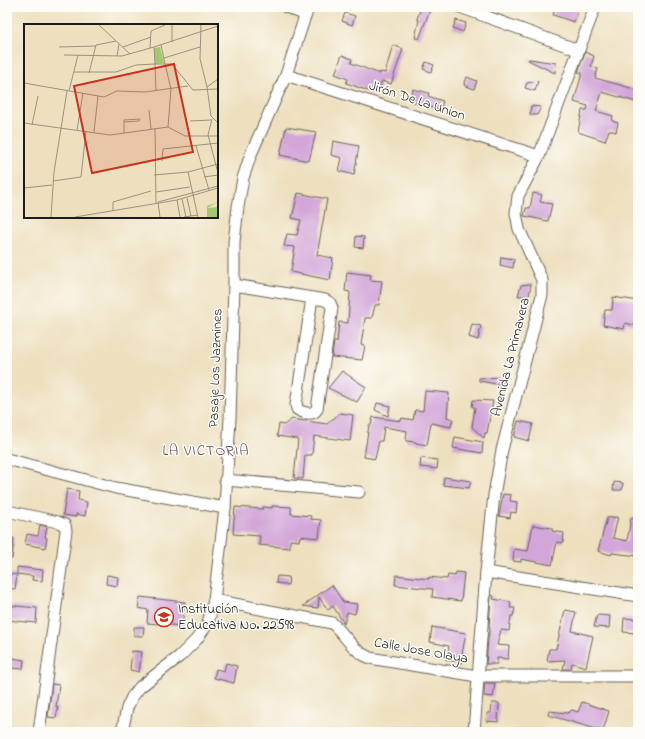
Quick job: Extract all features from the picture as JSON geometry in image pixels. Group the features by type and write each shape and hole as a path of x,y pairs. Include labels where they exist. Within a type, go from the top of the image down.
{"street":[{"path":"286,7 307,11"},
{"path":"460,7 578,50"},
{"name":"Avenida La Primavera","path":"474,732 477,676 494,494 502,450 542,295 542,280 519,229 516,213 518,196 538,156 595,7"},
{"name":"Pasaje Los Jazmines","path":"122,732 127,708 132,697 140,687 180,656 196,640 208,623 214,600 225,508 225,480 230,418 234,242 243,178 251,154 286,75 307,11"},
{"name":"Jirón De La Union","path":"286,75 538,156"},
{"path":"234,285 325,300 330,303 332,308 317,409 312,413 301,412 297,409 296,405 312,298"},
{"path":"7,458 116,488 225,508"},
{"path":"225,480 359,492"},
{"path":"7,512 58,522 65,525 66,531 39,732"},
{"path":"486,572 638,596"},
{"name":"Calle Jose Olaya","path":"214,600 332,623 356,650 370,658 477,676 638,676"}],"building":[{"path":"421,7 431,7 419,39 415,38 419,20 417,19"},
{"path":"556,7 567,7 578,11 574,22 553,15"},
{"path":"345,13 355,16 352,25 342,21"},
{"path":"456,20 466,23 463,32 453,28"},
{"path":"393,45 403,49 391,84 382,81 377,94 346,83 348,79 335,74 342,55 352,59 351,63 380,74 380,72 385,73"},
{"path":"585,52 594,56 591,66 598,69 595,78 638,90 636,102 602,92 596,111 613,116 612,121 618,123 616,132 609,130 605,141 578,132 582,110 587,110 588,106 574,102 582,73 578,72"},
{"path":"528,60 556,63 555,73"},
{"path":"426,62 434,65 431,72 423,69"},
{"path":"467,77 477,81 474,89 464,85"},
{"path":"538,81 535,91 525,88 527,83"},
{"path":"413,89 429,93 428,96 443,101 440,110 410,101"},
{"path":"531,106 541,107 537,115 530,115"},
{"path":"286,127 316,132 309,161 280,155"},
{"path":"333,141 359,146 354,175 339,171 342,158 331,155"},
{"path":"298,193 327,199 317,255 333,258 330,280 291,272 295,247 284,246 287,234 297,235 301,220 292,218"},
{"path":"533,193 542,195 540,202 552,204 548,221 524,216 526,208 530,208"},
{"path":"356,236 364,237 363,248 355,247"},
{"path":"501,257 514,259 513,268 500,265"},
{"path":"347,272 371,275 370,280 382,281 379,305 375,305 372,318 365,318 361,345 365,346 362,360 332,357 334,342 337,342 339,322 348,323 350,292 345,291"},
{"path":"531,284 529,296 518,296 521,285"},
{"path":"613,297 638,301 638,326 625,323 624,329 603,325 605,310 612,310"},
{"path":"472,324 481,326 478,340 469,337"},
{"path":"342,371 366,387 357,402 328,388"},
{"path":"505,377 503,385 479,381 479,378"},
{"path":"425,391 449,393 447,417 453,419 451,427 431,423 427,445 406,441 407,431 384,427 382,441 379,441 375,459 364,457 369,425 371,425 373,417 401,421 402,418 413,420 415,410 423,411"},
{"path":"473,400 493,401 487,433 485,433 484,438 472,427 475,407 472,407"},
{"path":"377,403 390,406 388,416 375,410"},
{"path":"340,413 353,415 350,441 314,436 312,455 305,455 303,479 294,478 298,439 277,436 279,424 284,425 292,419 327,424"},
{"path":"518,421 533,424 529,441 514,437"},
{"path":"455,437 483,442 482,453 453,448"},
{"path":"421,458 438,460 437,469 420,467"},
{"path":"444,477 471,481 469,488 443,485"},
{"path":"614,482 623,483 622,490 613,490"},
{"path":"67,489 79,491 78,500 87,502 85,516 76,514 76,517 63,515"},
{"path":"503,494 511,495 510,501 517,502 516,513 511,512 510,518 499,516"},
{"path":"272,506 291,507 291,514 311,516 311,519 321,520 319,538 300,536 299,541 290,540 290,548 259,545 260,536 233,534 235,507 263,509 263,507 272,508"},
{"path":"618,517 613,538 627,541 631,518 638,519 638,556 612,553 611,555 598,551 607,518"},
{"path":"40,525 47,527 45,548 25,544 27,534 38,536"},
{"path":"533,525 552,528 552,531 564,533 563,543 557,542 552,565 521,559 521,562 513,561 514,549 528,551"},
{"path":"7,537 14,538 12,559 7,559"},
{"path":"17,567 43,570 42,581 32,580 33,576 17,574"},
{"path":"456,572 464,573 461,601 432,597 433,589 395,585 396,575 429,579 429,577 447,579 448,575 455,576"},
{"path":"7,573 17,575 15,589 7,588"},
{"path":"107,575 118,577 117,586 106,584"},
{"path":"277,576 289,577 288,585 276,583"},
{"path":"332,585 343,602 357,604 355,614 347,612 344,624 333,606 328,610 319,597 318,608 303,606"},
{"path":"491,595 494,596 493,599 511,602 510,608 515,608 513,616 511,616 509,631 501,630 497,645 509,646 508,659 497,658 497,664 486,664 490,628"},
{"path":"140,597 185,602 182,626 147,623 148,610 138,608"},
{"path":"7,605 37,608 36,623 7,620"},
{"path":"565,610 576,612 572,631 593,636 586,667 572,663 571,669 563,669 565,660 547,661 549,649 556,649"},
{"path":"597,615 610,616 609,628 594,627"},
{"path":"624,618 637,619 636,633 623,632"},
{"path":"134,627 144,627 143,636 134,636"},
{"path":"432,627 466,633 462,654 465,654 463,663 446,660 449,646 430,642"},
{"path":"132,651 142,652 139,672 130,670"},
{"path":"12,658 24,660 23,669 11,668"},
{"path":"226,663 237,666 234,683 214,678 216,669 224,671"},
{"path":"485,683 495,683 493,697 484,696"},
{"path":"52,684 59,685 56,718 48,717"},
{"path":"582,702 609,711 603,731 548,715 549,711 568,713 572,710 578,712"},
{"path":"492,703 499,703 498,722 486,721 487,713 491,713"}],"place":[{"name":"Institución Educativa No. 22598","path":"164,617"}],"district":[{"name":"LA VICTORIA","path":"206,451"}]}
